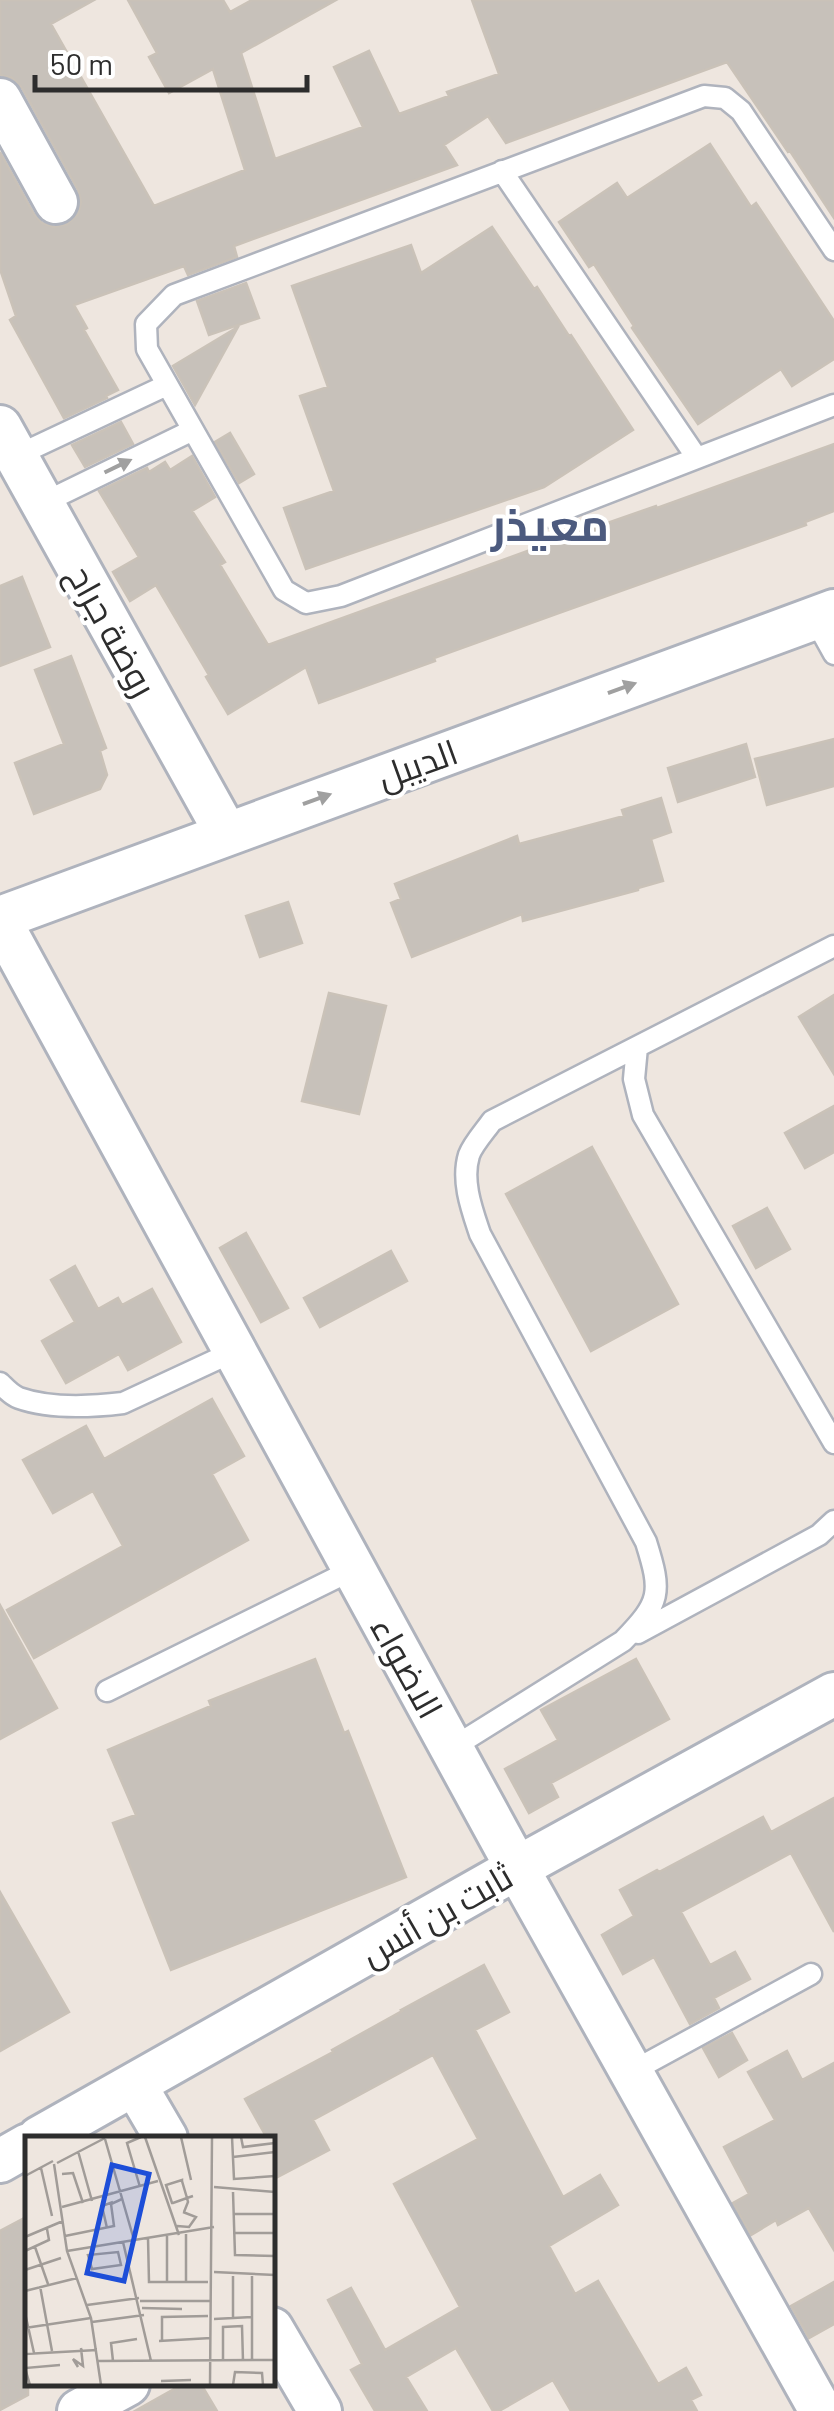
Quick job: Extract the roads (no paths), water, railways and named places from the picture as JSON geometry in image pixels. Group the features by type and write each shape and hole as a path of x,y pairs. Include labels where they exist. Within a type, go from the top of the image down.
{"street":[{"path":"0,100 56,202"},
{"name":"روضة جراح","path":"8,441 226,833"},
{"name":"الديبل","path":"0,919 226,833 827,628"},
{"name":"الاضواء","path":"0,919 517,1868 821,2411"},
{"name":"ثابت بن أنس","path":"43,2136 834,1694"},
{"path":"136,2084 165,2136"},
{"path":"0,2160 25,2147"},
{"path":"275,2334 320,2411"},
{"path":"79,2411 124,2386"}],"lane":[{"path":"834,250 741,111 725,98 704,96 174,296 146,324 147,349 284,590 306,603 341,596 834,405"},
{"path":"502,171 697,458"},
{"path":"8,441 168,385"},
{"path":"43,503 193,430"},
{"path":"622,1640 644,1619 655,1597 656,1577 646,1542 480,1234 467,1182 470,1153 492,1122 834,946"},
{"path":"637,1047 634,1080 644,1115 834,1443"},
{"path":"0,1383 15,1397 60,1405 123,1403 235,1351"},
{"path":"452,1748 622,1640 829,1530"},
{"path":"106,1691 354,1568"},
{"path":"631,2072 811,1974"}],"district":[{"name":"معيذر","path":"550,523"}]}
